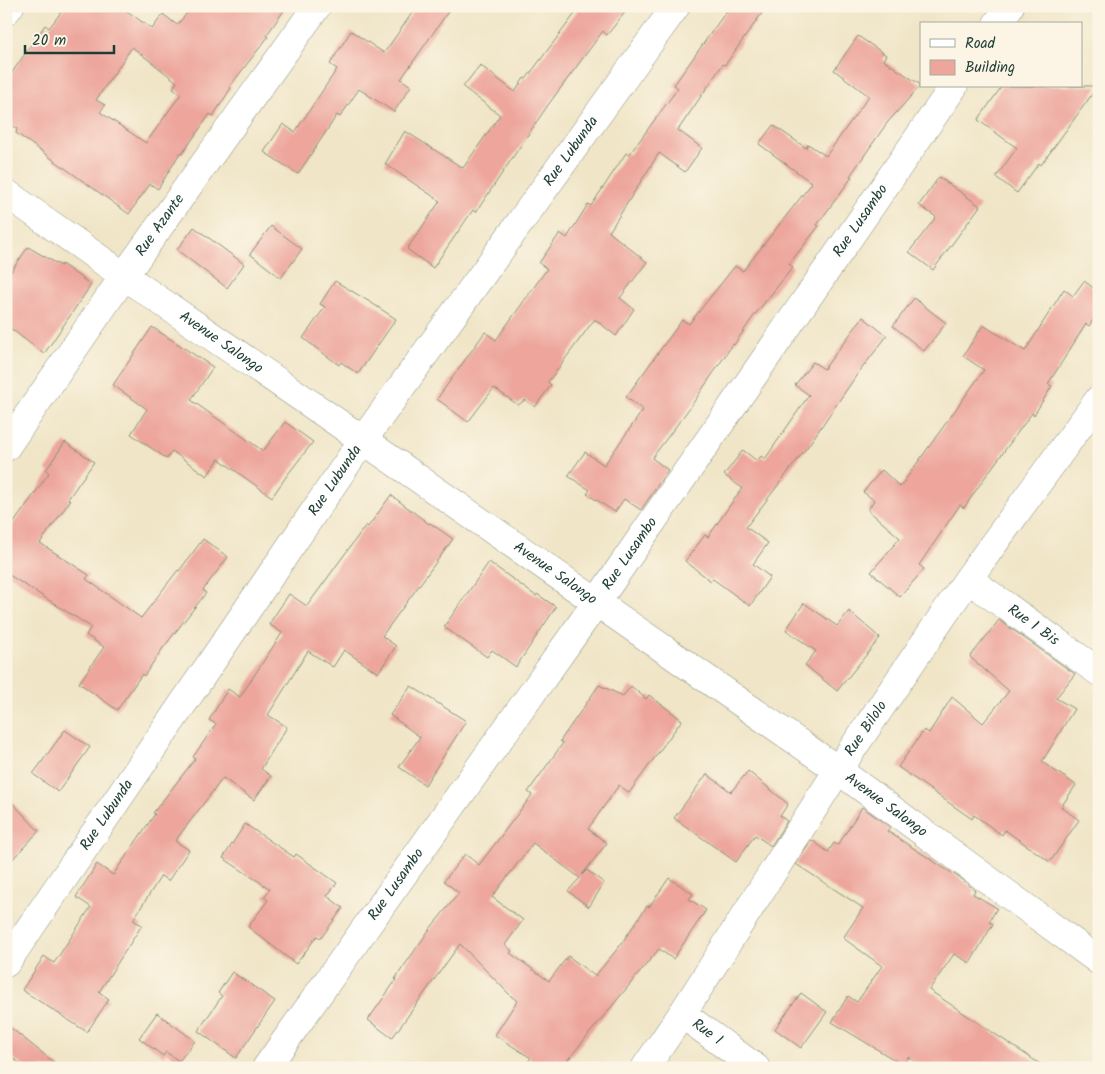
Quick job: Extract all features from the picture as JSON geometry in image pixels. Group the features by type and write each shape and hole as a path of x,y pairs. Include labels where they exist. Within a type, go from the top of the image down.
{"street":[{"path":"6,11 10,6"},
{"name":"Rue Azante","path":"6,447 124,276 317,6"},
{"name":"Rue Lubunda","path":"6,963 364,440 676,6"},
{"path":"999,22 1010,6"},
{"name":"Rue Lusambo","path":"266,1068 596,603 953,88"},
{"name":"Avenue Salongo","path":"6,193 838,770 1099,960"},
{"name":"Rue Bilolo","path":"645,1068 682,1014 838,770 968,579 1096,407"},
{"name":"Rue 1 Bis","path":"968,579 1099,672"},
{"name":"Rue 1","path":"682,1014 756,1068"}],"building":[{"path":"66,6 120,6 152,29 163,14 177,25 193,6 287,6 266,36 268,37 230,86 231,88 213,116 210,114 182,154 180,153 158,189 150,184 129,214 16,133 17,129 6,121 6,81 45,25 49,28","holes":["132,47 177,82 173,88 181,94 146,143 100,112 105,105 96,100"]},
{"path":"417,6 452,6 401,79 411,86 394,112 359,89 340,117 337,115 298,174 264,152 283,124 295,132 337,69 330,64 351,31 384,53"},
{"path":"571,6 630,6 607,35 603,31 548,105 476,212 473,210 433,268 407,249 440,201 385,164 405,131 463,168 500,115 463,87 480,65 515,92 577,11"},
{"path":"730,6 767,6 725,65 723,64 678,130 702,148 685,172 659,153 609,232 647,262 620,298 634,309 616,336 594,320 548,382 551,385 535,407 525,400 518,405 494,388 468,422 437,399 485,332 496,340 547,269 539,263 560,233 567,238 588,204 591,206 626,153 629,155 678,88 674,85"},
{"path":"858,36 886,55 883,60 920,86 887,123 850,176 852,177 817,225 819,226 789,264 793,267 733,344 691,406 652,458 668,470 641,510 624,499 615,512 587,494 590,490 568,476 585,452 604,465 643,410 626,397 682,320 689,324 735,266 743,271 812,183 759,144 773,125 806,148 808,144 826,156 869,96 834,70"},
{"path":"1082,86 1098,86 1041,165 1039,163 1017,193 996,177 1017,148 978,120 1001,88 1082,88"},
{"path":"939,177 980,206 933,270 909,252 936,217 919,205"},
{"path":"271,226 302,249 281,278 250,254"},
{"path":"194,227 244,264 227,288 177,250"},
{"path":"28,247 61,266 62,264 91,285 44,354 6,325 6,279"},
{"path":"335,281 396,319 358,374 341,362 339,365 303,338 325,307 320,304"},
{"path":"1084,281 1099,292 1099,312 1089,326 1086,324 1048,384 1052,386 1034,415 1032,413 964,508 960,505 919,565 924,569 900,597 871,572 900,538 868,510 874,500 863,492 882,470 900,487 984,370 963,356 983,325 1025,351 1064,289 1073,296"},
{"path":"914,298 946,323 924,351 893,326"},
{"path":"863,317 887,336 856,376 808,446 746,527 768,543 753,564 770,577 750,606 713,579 711,581 685,561 705,535 708,537 742,488 724,475 743,450 757,461 761,456 765,459 809,395 795,385 813,362 824,369"},
{"path":"152,327 213,367 191,400 263,451 285,422 313,442 272,497 219,459 207,476 172,451 167,459 131,434 147,409 113,385"},
{"path":"65,442 94,462 68,499 70,501 40,543 89,575 86,579 141,618 203,539 228,557 203,590 206,593 163,648 144,676 142,674 117,710 79,683 104,647 86,635 91,627 6,573 6,534 49,473 46,470"},
{"path":"391,495 429,524 453,539 382,636 396,646 378,673 344,650 333,667 308,651 268,715 287,727 261,769 271,776 254,800 223,778 175,841 189,850 168,881 161,876 133,920 142,925 99,992 109,999 87,1032 22,990 44,956 54,963 91,907 76,897 97,864 113,875 155,814 153,813 195,759 193,757 216,724 209,720 228,689 240,697 282,633 269,624 289,594 307,606 366,525 368,527"},
{"path":"489,562 536,596 537,594 556,607 516,667 492,650 487,657 444,627"},
{"path":"804,603 837,626 849,611 880,638 837,691 805,665 816,651 786,630"},
{"path":"999,620 1075,674 1056,698 1074,709 1042,762 1076,785 1061,807 1079,820 1050,862 1005,830 1002,835 974,815 972,819 898,767 924,730 929,733 952,697 983,723 1009,691 970,657"},
{"path":"599,685 623,696 631,686 646,699 649,695 682,720 629,793 619,785 588,829 607,843 582,875 587,870 604,883 589,907 568,891 580,878 533,843 492,897 523,920 505,945 512,951 510,953 549,981 568,956 595,976 619,947 669,878 693,894 689,899 706,910 673,959 659,949 561,1068 523,1068 531,1058 495,1035 517,1001 460,944 392,1038 368,1020 429,930 459,893 444,881 465,854 479,865 532,795 528,792 563,743 560,741"},
{"path":"411,686 466,721 425,785 399,767 420,737 390,715"},
{"path":"65,730 90,747 58,792 33,774"},
{"path":"748,771 788,804 780,816 787,821 771,846 755,835 736,862 674,818 707,774 731,792"},
{"path":"6,796 39,831 6,866"},
{"path":"862,807 890,827 887,831 961,879 975,890 973,894 997,908 989,922 993,924 970,963 954,954 929,990 1046,1068 925,1068 908,1057 903,1065 832,1022 848,996 857,1002 882,966 843,938 863,908 796,864 812,840 828,852 834,843 838,845"},
{"path":"245,824 294,857 296,854 337,883 327,896 343,908 321,938 317,936 296,964 248,927 268,900 264,897 270,889 223,858"},
{"path":"232,972 275,1001 236,1058 198,1031 222,996 218,993"},
{"path":"801,993 827,1012 801,1048 775,1029"},
{"path":"157,1013 195,1041 179,1061 166,1052 163,1056 139,1038"},
{"path":"6,1024 61,1068 26,1068 6,1053"}]}
